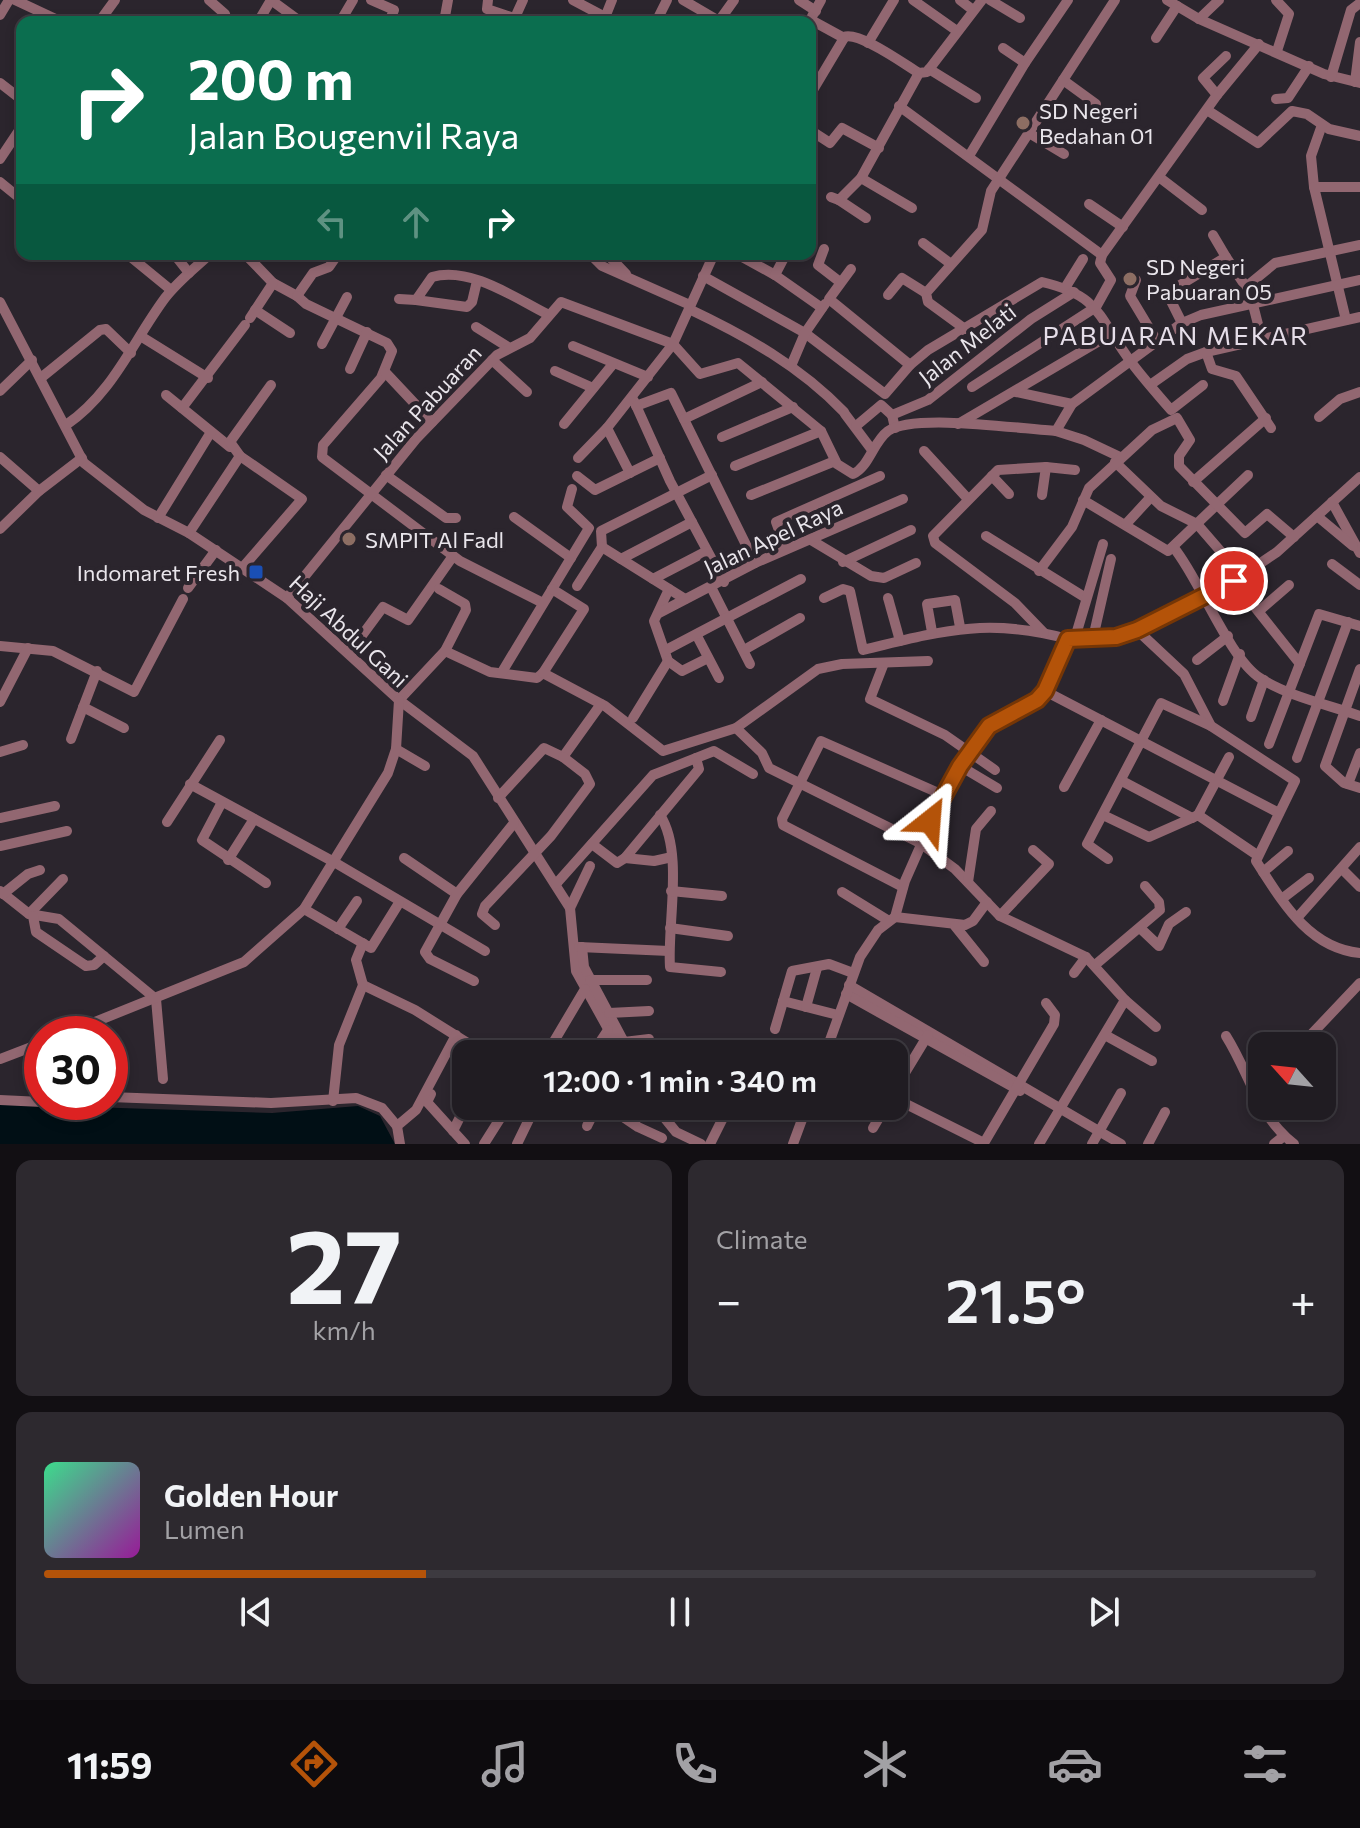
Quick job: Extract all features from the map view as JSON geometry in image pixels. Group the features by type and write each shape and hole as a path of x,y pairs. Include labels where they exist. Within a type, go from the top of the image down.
{"street":[{"path":"0,15 9,0 48,16"},
{"path":"209,0 226,16"},
{"path":"271,0 293,16"},
{"path":"371,0 392,8 390,16"},
{"path":"488,0 487,9 504,16"},
{"path":"573,0 598,16"},
{"path":"683,0 710,16"},
{"path":"868,43 894,0"},
{"path":"913,0 957,31"},
{"path":"960,0 973,10"},
{"path":"866,218 835,198 861,178 899,106 982,0"},
{"path":"990,0 1020,18"},
{"path":"969,156 1025,63 1068,0"},
{"path":"926,293 982,230 988,197 1115,0"},
{"path":"1167,0 1199,19 1331,77 1357,82 1360,42"},
{"path":"1199,19 1219,0"},
{"path":"1276,0 1289,14 1277,51"},
{"path":"1331,77 1351,10 1360,3"},
{"path":"1156,38 1177,6"},
{"path":"816,20 844,37 852,35 976,98"},
{"path":"816,85 844,37"},
{"path":"972,387 1096,307 1111,280 1100,263 1102,255 1217,95 1259,44"},
{"path":"1003,48 1025,63"},
{"path":"1217,95 1203,78 1226,56"},
{"path":"1276,99 1288,98 1309,66"},
{"path":"1063,80 1096,104"},
{"path":"0,83 16,95"},
{"path":"899,106 1102,255"},
{"path":"1207,110 1258,143 1288,112 1302,112 1322,125 1360,136"},
{"path":"1322,125 1311,156 1314,187 1327,252 1346,320"},
{"path":"816,134 830,143 842,128 879,148"},
{"path":"1029,133 1064,154"},
{"path":"1,156 16,135"},
{"path":"1159,177 1202,210"},
{"path":"861,178 912,208"},
{"path":"0,182 16,195"},
{"path":"1314,187 1360,187"},
{"path":"1089,204 1123,227"},
{"path":"1213,235 1247,286 1262,340"},
{"path":"923,243 951,264"},
{"path":"1247,286 1268,265 1360,245"},
{"path":"824,249 818,265 840,282"},
{"path":"1182,323 1167,293 1226,257"},
{"path":"1070,290 1083,259"},
{"path":"134,260 171,290"},
{"path":"179,260 189,273"},
{"path":"66,425 88,408 131,353 171,290 203,260"},
{"path":"251,260 273,283 306,304 367,332 391,347 385,372 321,452 327,462 373,493 453,556 543,603"},
{"path":"297,296 313,273 329,267 334,260"},
{"path":"593,260 747,337 791,366 844,413 872,450"},
{"path":"613,260 630,278"},
{"path":"578,458 634,402 673,344 711,260"},
{"path":"751,260 826,304 910,365"},
{"path":"775,275 783,260"},
{"path":"791,366 805,333 851,269"},
{"path":"416,300 426,283 437,275 477,281 547,314 561,302 673,344 700,374 738,363 821,431 835,461"},
{"path":"703,276 805,333 885,394 910,365 1039,283 1070,290 1096,307 1130,361 1171,410 1203,385"},
{"path":"888,295 902,278 926,293 928,302 965,329"},
{"path":"1136,280 1130,296 1157,341"},
{"path":"1056,431 1072,404 1182,323 1201,315 1360,280"},
{"path":"399,299 467,307 472,302 477,281"},
{"path":"182,408 208,378 273,283"},
{"name":"Jalan Melati","path":"856,426 881,405 892,415 928,400 1070,290"},
{"path":"322,344 347,297"},
{"name":"Haji Abdul Gani","path":"0,302 82,458 110,486 243,567 287,598 399,700 396,749 388,773 304,909 244,962 112,1016"},
{"name":"Jalan Pabuaran","path":"287,598 432,422 492,360 508,347 530,338 547,314"},
{"path":"1150,385 1187,359 1206,352 1360,317"},
{"path":"250,318 290,333"},
{"path":"476,327 508,347"},
{"path":"42,377 100,330 106,329 131,353"},
{"path":"350,369 367,332"},
{"path":"958,424 1113,333"},
{"path":"142,337 208,378"},
{"path":"573,346 648,377"},
{"path":"1193,482 1269,423 1236,376 1212,369 1206,352"},
{"path":"0,391 32,360"},
{"path":"492,360 527,392"},
{"path":"564,424 613,364"},
{"path":"555,371 593,388"},
{"path":"385,372 432,422"},
{"path":"684,419 762,382"},
{"path":"230,447 271,385"},
{"path":"1016,392 1072,404"},
{"path":"1319,417 1340,399 1360,392"},
{"path":"634,402 671,393 755,563"},
{"path":"166,395 240,456 302,499 243,567"},
{"path":"634,402 675,491 724,582"},
{"path":"722,437 793,407"},
{"path":"892,415 895,428"},
{"path":"1039,571 1072,527 1089,488 1152,430 1177,418 1190,440 1178,462 1193,482 1245,533 1267,514 1294,537"},
{"path":"859,486 859,468 895,428 935,422 1056,431 1084,440 1117,460 1150,498 1169,512 1197,524 1300,664"},
{"path":"607,428 630,473"},
{"path":"735,466 821,431"},
{"path":"158,518 211,432"},
{"path":"924,451 968,499"},
{"path":"189,533 240,456"},
{"path":"0,457 39,491"},
{"path":"0,528 39,491 82,458"},
{"path":"577,476 595,490 660,458"},
{"path":"751,495 835,461 859,468"},
{"path":"1044,633 1015,603 934,542 934,534 998,470 1013,467 1075,470"},
{"path":"1042,495 1046,467"},
{"path":"386,475 446,518 456,518"},
{"path":"577,586 602,547 601,531 712,475"},
{"path":"1083,500 1168,551 1218,507 1248,475"},
{"path":"786,549 776,522 880,476"},
{"path":"992,476 1009,494"},
{"path":"824,598 843,589 850,591 863,650 960,627 989,626 1072,638 1093,638 1137,630 1238,579 1294,537 1360,477"},
{"path":"502,672 589,528 567,507 572,489"},
{"path":"1126,524 1150,498"},
{"name":"Jalan Apel Raya","path":"659,613 724,582 755,563 903,499"},
{"path":"1332,502 1359,552"},
{"path":"1317,516 1359,552"},
{"path":"514,517 571,558"},
{"path":"621,559 692,522"},
{"path":"843,562 911,530"},
{"path":"986,536 1086,598"},
{"path":"811,540 865,574 884,578 916,563"},
{"path":"830,1040 853,973 869,941 892,919 920,843 943,795 989,726 1041,695 1072,638 1103,544"},
{"path":"602,547 685,599"},
{"path":"1174,548 1240,654 1264,680 1360,716"},
{"path":"188,588 216,550"},
{"path":"653,579 707,551"},
{"path":"349,653 383,607 408,620 453,556"},
{"path":"1093,638 1111,559"},
{"path":"1332,564 1360,585"},
{"path":"633,718 667,656 727,618 801,579"},
{"path":"1259,611 1289,585"},
{"path":"711,587 750,664"},
{"path":"439,589 467,606 445,651 399,700 473,756 570,908 577,947 576,971 609,1013 624,1042 649,1039"},
{"path":"445,651 490,672 537,678 584,609 552,589"},
{"path":"669,589 654,621 667,656 682,671 708,658"},
{"path":"888,598 900,641"},
{"path":"0,646 53,651 137,691 183,599"},
{"path":"932,632 927,604 955,600 960,627"},
{"path":"1269,744 1319,614 1360,626"},
{"path":"744,650 800,618"},
{"path":"1297,758 1348,622"},
{"path":"1137,630 1184,674 1211,726"},
{"path":"697,636 719,678"},
{"path":"1197,660 1228,636"},
{"path":"0,702 28,648"},
{"path":"1223,701 1240,654"},
{"path":"543,673 601,704 660,751 736,728 818,669 928,661"},
{"path":"884,663 870,699 945,735 995,770"},
{"path":"1360,669 1325,766 1328,773 1360,788"},
{"path":"71,739 97,671"},
{"path":"1251,717 1264,680"},
{"path":"1041,695 1101,720 1279,813"},
{"path":"1108,859 1087,846 1162,702 1211,726 1295,781 1257,855"},
{"path":"563,757 601,704"},
{"path":"83,707 124,728"},
{"path":"1064,787 1101,720"},
{"path":"736,728 762,753 766,766 920,843 968,882 1000,916 1090,961 1125,1000 1156,1027"},
{"path":"167,822 220,740"},
{"path":"903,887 783,825 782,819 819,743 824,741 943,795"},
{"path":"0,752 23,745"},
{"path":"495,925 482,910 535,855 590,784 585,774 563,757 544,748 498,798"},
{"path":"396,749 425,766"},
{"path":"556,884 651,777 714,751 753,774"},
{"path":"1348,784 1360,753"},
{"path":"1103,815 1149,837 1195,816 1229,757"},
{"path":"592,844 617,863 625,858 699,769 696,758"},
{"path":"960,766 997,788"},
{"path":"665,771 685,786"},
{"path":"1122,781 1195,816 1257,855 1263,872 1297,918 1320,941 1360,953"},
{"path":"190,784 334,862 485,951"},
{"path":"222,802 202,840 266,883"},
{"path":"0,818 55,806"},
{"path":"968,882 976,829 991,811"},
{"path":"660,815 667,828 672,857 671,968 721,972"},
{"path":"228,860 254,819"},
{"path":"474,981 425,956 457,894 514,823"},
{"path":"0,846 67,831"},
{"path":"1297,918 1360,847"},
{"path":"1000,916 1049,864 1033,850"},
{"path":"1263,872 1288,851"},
{"path":"625,858 654,861 672,857"},
{"path":"404,858 457,894"},
{"path":"570,908 590,866"},
{"path":"1342,869 1360,887"},
{"path":"40,870 28,874 2,893 31,915 36,932 86,966 104,956"},
{"path":"1283,898 1309,878"},
{"path":"31,915 63,879"},
{"path":"1074,973 1140,928 1161,906 1145,886"},
{"path":"671,891 722,896"},
{"path":"842,892 892,919 955,926 973,921 987,902"},
{"path":"338,929 357,901"},
{"path":"304,909 373,946 399,903"},
{"path":"1140,928 1159,946 1169,924 1186,912"},
{"path":"31,915 47,914 59,919 156,999 163,1079"},
{"path":"955,926 984,962"},
{"path":"670,928 728,936"},
{"path":"333,1101 339,1045 363,985 356,960 363,943"},
{"path":"577,947 669,951"},
{"path":"775,1029 792,971 829,964 853,973"},
{"path":"806,1007 817,968"},
{"path":"588,985 647,980"},
{"path":"1314,1032 1360,983"},
{"path":"363,985 415,1010 464,1040"},
{"path":"588,985 612,1040"},
{"path":"555,1040 588,985"},
{"path":"847,990 1121,1144"},
{"path":"1039,1144 1125,1000"},
{"path":"783,1001 838,1015"},
{"path":"908,1106 966,1140 984,1143 1054,1024 1055,1015 1046,1003"},
{"path":"609,1013 649,1011"},
{"path":"601,1040 608,1030"},
{"path":"397,1126 416,1110 456,1035"},
{"path":"1105,1035 1152,1061"},
{"path":"908,1068 927,1036"},
{"path":"1226,1036 1247,1071 1259,1106 1294,1144"},
{"path":"0,1059 24,1050"},
{"path":"441,1075 427,1102 465,1144"},
{"path":"1092,1144 1121,1093"},
{"path":"128,1098 242,1103 356,1098 373,1102 397,1126 400,1144"},
{"path":"0,1100 24,1101"},
{"path":"1148,1144 1165,1112"},
{"path":"453,1131 458,1120"},
{"path":"484,1144 499,1120"},
{"path":"517,1144 525,1120"},
{"path":"587,1126 590,1120"},
{"path":"628,1120 659,1141 673,1130"},
{"path":"666,1120 684,1144"},
{"path":"710,1144 722,1120"},
{"path":"793,1144 802,1120"},
{"path":"873,1128 878,1120"},
{"path":"673,1130 701,1144"},
{"path":"1274,1144 1284,1136"}],"shaded area":[{"path":"0,1104 24,1105 24,1120 128,1120 128,1108 272,1113 358,1106 380,1116 395,1144 0,1144"}],"place":[{"name":"SD Negeri Bedahan 01","path":"1023,123"},
{"name":"SD Negeri Pabuaran 05","path":"1130,279"},
{"name":"SMPIT Al Fadl","path":"349,539"},
{"name":"Indomaret Fresh","path":"256,572"}],"district":[{"name":"PABUARAN MEKAR","path":"1176,334"}],"route":[{"path":"930,821 960,766 989,726 1037,700 1045,691 1068,639 1116,637 1137,630 1234,581"}]}
